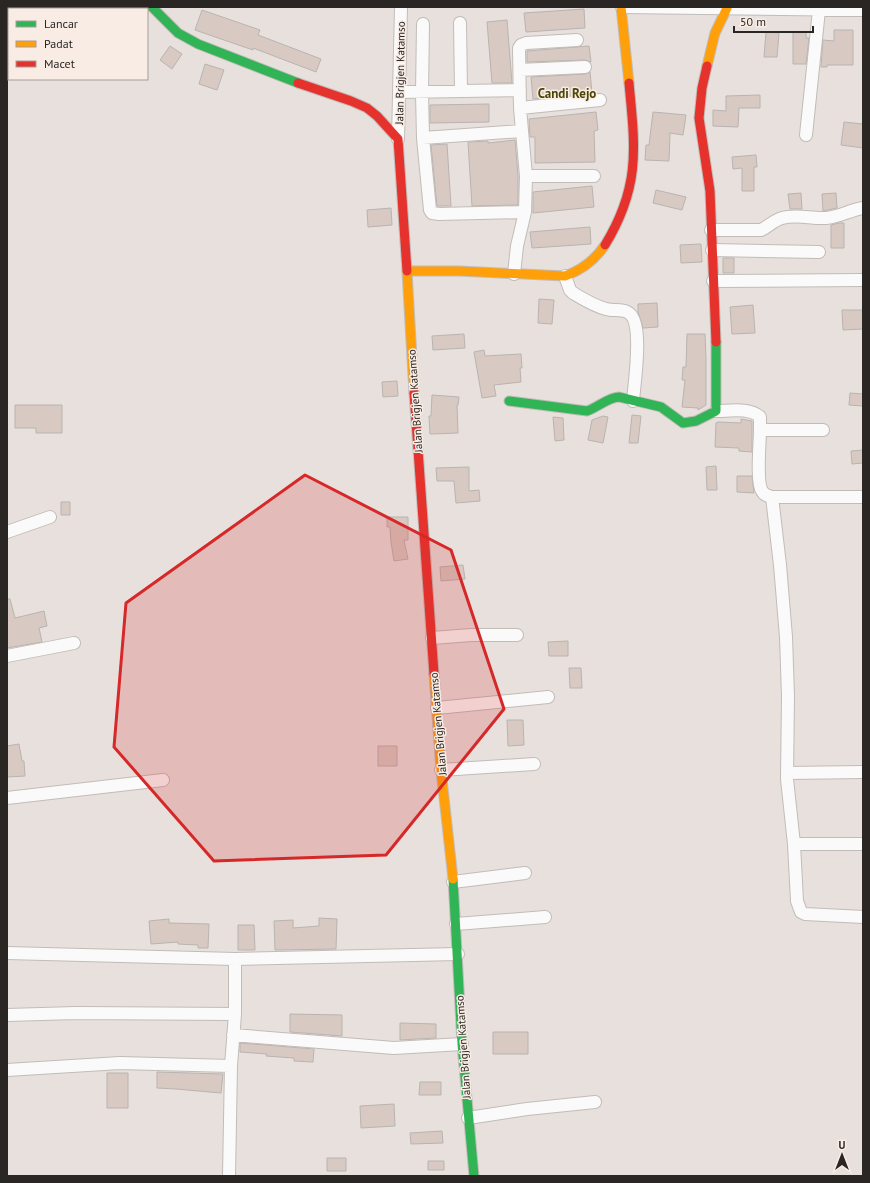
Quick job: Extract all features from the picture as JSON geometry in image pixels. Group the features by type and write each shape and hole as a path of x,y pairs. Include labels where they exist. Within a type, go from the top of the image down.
{"main road":[{"path":"152,7 178,33 198,44 252,64 281,77 367,108 378,116 398,139"},
{"path":"407,271 459,271 565,276 582,269 601,252 619,217 628,195 633,172 634,132 622,7"},
{"path":"509,401 587,411 596,408 613,397 661,407 683,423 697,422 716,411 717,358 710,191 702,136 700,106 702,88 715,33 727,8"},
{"name":"Jalan Brigjen Katamso","path":"398,139 436,708 453,882 462,1044 474,1176"}],"street":[{"name":"Jalan Brigjen Katamso","path":"398,139 401,7"},
{"path":"622,7 863,10"},
{"path":"806,136 819,10"},
{"path":"460,22 461,91"},
{"path":"423,24 423,138 430,209 432,213 525,212"},
{"path":"514,274 517,246 525,212 526,176 520,108 519,51 521,45 523,44 578,40"},
{"path":"520,70 585,67"},
{"path":"399,92 520,90"},
{"path":"520,108 600,100"},
{"path":"423,138 522,131"},
{"path":"526,176 594,176"},
{"path":"711,230 761,230 767,228 781,218 828,218 863,208"},
{"path":"712,250 819,252"},
{"path":"565,276 570,290 573,293 595,305 607,309 628,312 633,316 636,323 638,336 633,401"},
{"path":"713,281 863,280"},
{"path":"716,411 746,411 756,413 760,417 759,475 760,488 766,495 772,497 863,497"},
{"path":"760,430 823,430"},
{"path":"772,497 786,637 788,696 787,773 794,844 796,901 801,912 863,917"},
{"path":"7,532 50,517"},
{"path":"432,638 471,635 517,635"},
{"path":"7,656 74,644"},
{"path":"436,708 548,698"},
{"path":"442,770 534,764"},
{"path":"787,773 863,772"},
{"path":"7,798 163,780"},
{"path":"794,844 863,844"},
{"path":"453,882 525,873"},
{"path":"456,924 545,916"},
{"path":"7,953 235,959 458,954"},
{"path":"229,1176 231,1066 235,1014 235,959"},
{"path":"7,1015 76,1013 235,1014"},
{"path":"233,1035 394,1048 462,1044"},
{"path":"7,1070 120,1064 231,1066"},
{"path":"468,1118 527,1109 596,1102"}],"highlighted area":[{"path":"305,475 451,550 504,709 386,855 214,861 114,747 126,603"}],"building":[{"path":"584,9 585,28 526,32 524,13"},
{"path":"202,10 260,30 258,35 321,59 316,72 253,48 253,50 195,30"},
{"path":"507,20 512,83 492,83 487,22"},
{"path":"834,30 853,30 853,65 827,65 827,67 821,67 823,40 834,41"},
{"path":"766,32 779,33 777,57 764,57"},
{"path":"793,32 806,32 806,38 809,38 806,64 793,64"},
{"path":"170,46 182,54 172,69 160,60"},
{"path":"589,46 591,62 585,60 527,62 527,51"},
{"path":"205,64 224,70 217,90 199,84"},
{"path":"590,72 592,93 533,99 531,77 585,74"},
{"path":"760,95 760,108 739,108 738,127 713,126 713,110 726,111 726,96"},
{"path":"489,104 489,122 430,123 430,105"},
{"path":"596,112 598,130 594,131 595,162 535,163 535,137 530,137 529,119"},
{"path":"653,112 686,115 683,135 670,133 669,161 645,160 646,145 649,145"},
{"path":"844,122 863,124 863,148 841,145"},
{"path":"515,140 518,176 518,205 472,206 468,142 488,141 488,143"},
{"path":"447,144 451,206 437,206 431,145"},
{"path":"756,155 757,167 754,167 754,191 742,191 742,168 733,169 732,157"},
{"path":"592,186 594,207 533,213 533,192"},
{"path":"656,190 686,197 682,210 653,203"},
{"path":"801,193 802,209 790,209 788,194"},
{"path":"836,193 837,208 823,211 822,194"},
{"path":"391,208 392,225 368,227 367,210"},
{"path":"844,223 844,248 831,248 831,225"},
{"path":"590,227 591,244 532,248 530,232"},
{"path":"701,244 702,262 681,263 680,245"},
{"path":"723,258 734,258 734,273 723,273"},
{"path":"539,299 554,300 552,324 538,323"},
{"path":"657,303 658,327 643,328 638,312 638,304"},
{"path":"753,305 755,333 732,334 730,307"},
{"path":"842,310 863,310 863,329 843,330"},
{"path":"464,334 465,348 433,350 432,336"},
{"path":"687,334 705,334 706,405 698,410 698,408 682,407 685,380 682,380 683,367 686,367"},
{"path":"484,350 485,356 521,354 521,382 494,385 496,396 482,398 474,352"},
{"path":"397,381 398,396 383,397 382,382"},
{"path":"850,393 863,394 863,406 849,405"},
{"path":"432,395 459,397 457,405 458,433 430,434 429,416 431,416"},
{"path":"15,405 62,405 62,433 36,433 36,428 15,428"},
{"path":"632,415 641,416 638,443 629,443"},
{"path":"603,416 608,417 603,443 588,440 592,420"},
{"path":"553,417 563,418 564,440 555,441"},
{"path":"741,419 752,421 752,452 739,451 739,448 715,447 716,423 741,423"},
{"path":"863,450 863,463 852,464 851,451"},
{"path":"716,466 717,490 707,490 706,467"},
{"path":"469,467 469,491 479,490 480,501 456,503 454,481 437,481 436,468"},
{"path":"737,476 752,476 754,493 737,492"},
{"path":"61,502 70,502 70,515 61,515"},
{"path":"387,517 408,517 408,540 404,540 408,559 394,561 390,527 387,527"},
{"path":"463,565 465,579 441,581 440,567"},
{"path":"7,599 10,599 15,618 44,611 47,626 39,628 42,642 7,648"},
{"path":"568,641 568,656 549,656 548,642"},
{"path":"569,668 581,668 582,688 570,688"},
{"path":"507,720 523,720 524,745 508,746"},
{"path":"19,744 22,761 24,761 25,776 7,777 7,746"},
{"path":"378,746 397,746 397,766 378,766"},
{"path":"319,918 337,919 336,949 275,950 274,921 293,920 293,928 319,926"},
{"path":"169,919 169,923 209,924 208,948 198,948 198,945 178,944 178,942 151,944 149,921"},
{"path":"238,925 254,925 255,950 238,950"},
{"path":"290,1014 342,1015 342,1036 290,1032"},
{"path":"400,1023 436,1024 436,1038 400,1040"},
{"path":"493,1032 528,1032 528,1054 493,1054"},
{"path":"240,1043 314,1049 313,1062 294,1061 294,1058 266,1056 267,1054 240,1052"},
{"path":"157,1072 223,1074 221,1093 157,1088"},
{"path":"107,1073 128,1073 128,1108 107,1108"},
{"path":"420,1082 441,1082 441,1095 419,1095"},
{"path":"394,1104 395,1126 361,1128 360,1106"},
{"path":"442,1131 443,1143 411,1144 410,1133"},
{"path":"327,1158 346,1158 346,1171 327,1171"},
{"path":"428,1161 444,1161 444,1170 428,1170"}],"traffic: fast":[{"path":"152,7 178,33 198,44 298,83"},
{"path":"509,401 587,411 615,397 619,397 661,407 683,423 696,421 716,411 716,342"},
{"path":"453,879 462,1044 474,1176"}],"traffic: slow":[{"path":"621,7 629,83"},
{"path":"707,66 715,33 727,8"},
{"path":"414,393 407,271 459,271 565,276 588,264 605,245"},
{"path":"434,674 441,770 453,879"}],"traffic: jam":[{"path":"707,66 702,88 699,118 710,191 716,342"},
{"path":"298,83 367,108 377,116 398,139 407,271"},
{"path":"605,245 617,224 625,204 633,166 634,147 629,83"},
{"path":"414,393 434,674"}],"district":[{"name":"Candi Rejo","path":"567,93"}]}
